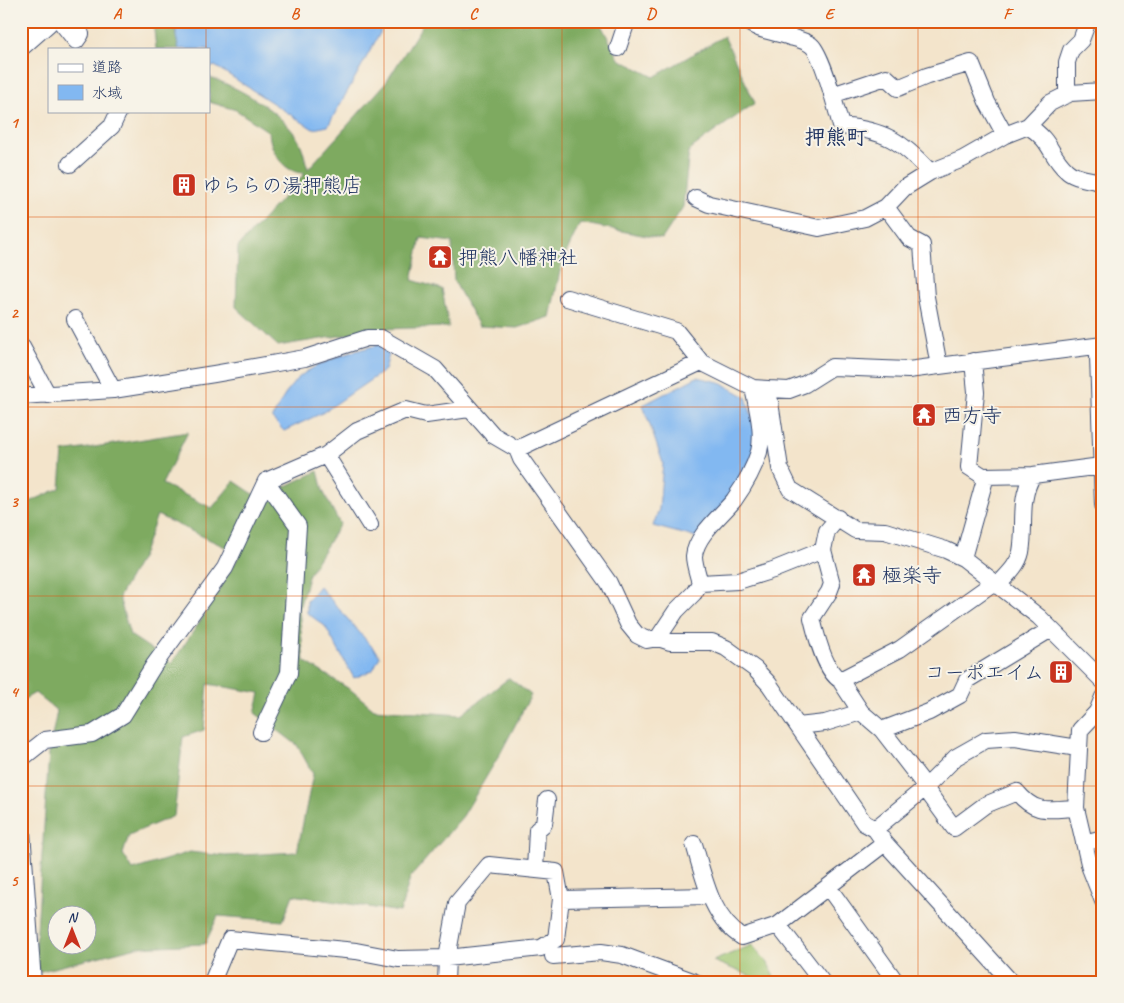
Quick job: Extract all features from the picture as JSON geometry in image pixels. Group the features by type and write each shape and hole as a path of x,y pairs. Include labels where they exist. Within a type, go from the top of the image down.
{"street":[{"path":"21,43 46,21"},
{"path":"60,21 80,41"},
{"path":"618,48 627,21"},
{"path":"746,21 768,33 787,36 811,45 816,50 841,126 887,136 912,152 930,172"},
{"path":"1067,95 1067,62 1071,50 1081,40 1088,21"},
{"path":"832,95 886,77 898,88 927,76 971,63 987,102 1005,135"},
{"path":"696,198 709,204 819,228 865,218 886,207 904,188 930,172 963,159 1005,135 1028,126 1050,103 1070,93 1103,92"},
{"path":"70,164 112,126 119,112"},
{"path":"1028,126 1042,135 1066,170 1072,175 1103,183"},
{"path":"886,207 909,238 922,245 926,297 939,366"},
{"path":"567,298 676,331 701,362 760,388 789,390 805,384 832,367 908,370 1103,345"},
{"path":"75,319 113,390"},
{"path":"21,396 113,390 305,358 367,338 381,338 435,369 493,435 517,449 521,459 608,583 628,624 637,636 647,640 658,638 670,642 712,642 726,648 755,669 769,684 864,823 875,829 885,843 1012,982"},
{"path":"1103,345 1098,356 1103,505"},
{"path":"22,347 48,395"},
{"path":"973,361 976,392 969,467 983,476 1033,476 1101,466"},
{"path":"517,449 701,362"},
{"path":"760,388 780,468 790,489 855,530 885,531 946,550 963,558 1039,617 1103,681"},
{"path":"658,638 676,611 694,593 700,582 694,556 698,546 712,522 734,500 753,467 759,450 760,388"},
{"path":"21,759 45,740 92,734 123,715 154,665 226,568 266,481 326,455 357,431 406,410 426,415 469,409"},
{"path":"326,455 370,525"},
{"path":"963,558 971,524 983,491 983,476"},
{"path":"840,680 900,649 1012,571 1021,552 1023,500 1033,476"},
{"path":"262,732 289,673 298,526 266,481"},
{"path":"838,518 827,532 823,550 832,584 812,618 815,633 834,676 840,680 861,712 882,730 924,783 924,788 954,828 985,805 1017,792 1027,804 1035,809 1076,808"},
{"path":"700,582 738,581 773,570 823,550"},
{"path":"882,730 929,712 960,695 967,680 1051,629"},
{"path":"1101,709 1080,730 1076,808 1090,868 1103,901"},
{"path":"798,726 825,723 861,712"},
{"path":"875,829 924,788 956,757 986,740 1015,738 1078,748"},
{"path":"535,870 537,830 544,824 547,800"},
{"path":"21,818 33,982"},
{"path":"1084,843 1103,838"},
{"path":"694,844 710,896 730,930 742,937 778,925 885,843"},
{"path":"212,982 230,939 356,951 398,958 447,958 541,948 556,939 561,899 556,872 489,865 457,903 447,958 446,982"},
{"path":"828,888 896,982"},
{"path":"561,899 710,896"},
{"path":"778,925 822,982"},
{"path":"553,956 601,952 622,955 695,982"}],"green space":[{"path":"153,21 173,21 179,48 156,48"},
{"path":"425,21 468,23 469,21 599,21 619,59 654,77 724,36 755,103 689,150 683,207 662,239 580,223 562,262 550,317 517,328 479,326 454,281 452,242 421,238 412,280 442,289 449,327 382,329 278,346 236,307 238,247 305,173 291,170 280,160 272,147 269,132 236,110 210,102 210,77 247,95 273,112 284,122 300,143 308,169 385,84"},
{"path":"188,432 162,484 212,508 234,481 267,503 276,491 318,471 323,491 340,524 309,574 299,609 304,661 351,690 374,709 461,715 509,678 531,695 500,754 463,816 410,878 400,912 293,895 283,921 218,916 205,944 137,947 34,973 49,752 57,711 35,693 21,701 21,506 60,488 63,452","holes":["157,515 240,554 201,620 172,663 130,635 119,597 142,556","208,684 260,693 255,713 297,745 313,774 297,852 225,856 190,852 133,870 123,854 129,835 174,816 183,737 204,730"]},
{"path":"752,945 768,963 776,982 760,980 713,961"}],"water":[{"path":"177,21 382,21 380,33 328,126 313,129 215,66 210,68 210,48 179,48 176,36"},
{"path":"380,345 389,354 385,370 324,412 284,431 272,419 290,387 300,376 323,363 362,349"},
{"path":"697,377 719,382 746,397 758,436 752,470 698,538 653,526 659,509 663,463 643,405"},
{"path":"319,586 380,656 373,670 354,678 325,626 307,613 307,601"}],"place":[{"name":"ゆららの湯押熊店","path":"184,185"},
{"name":"押熊八幡神社","path":"440,257"},
{"name":"西方寺","path":"924,415"},
{"name":"極楽寺","path":"864,575"},
{"name":"コーポエイム","path":"1061,672"}],"district":[{"name":"押熊町","path":"836,137"}]}
